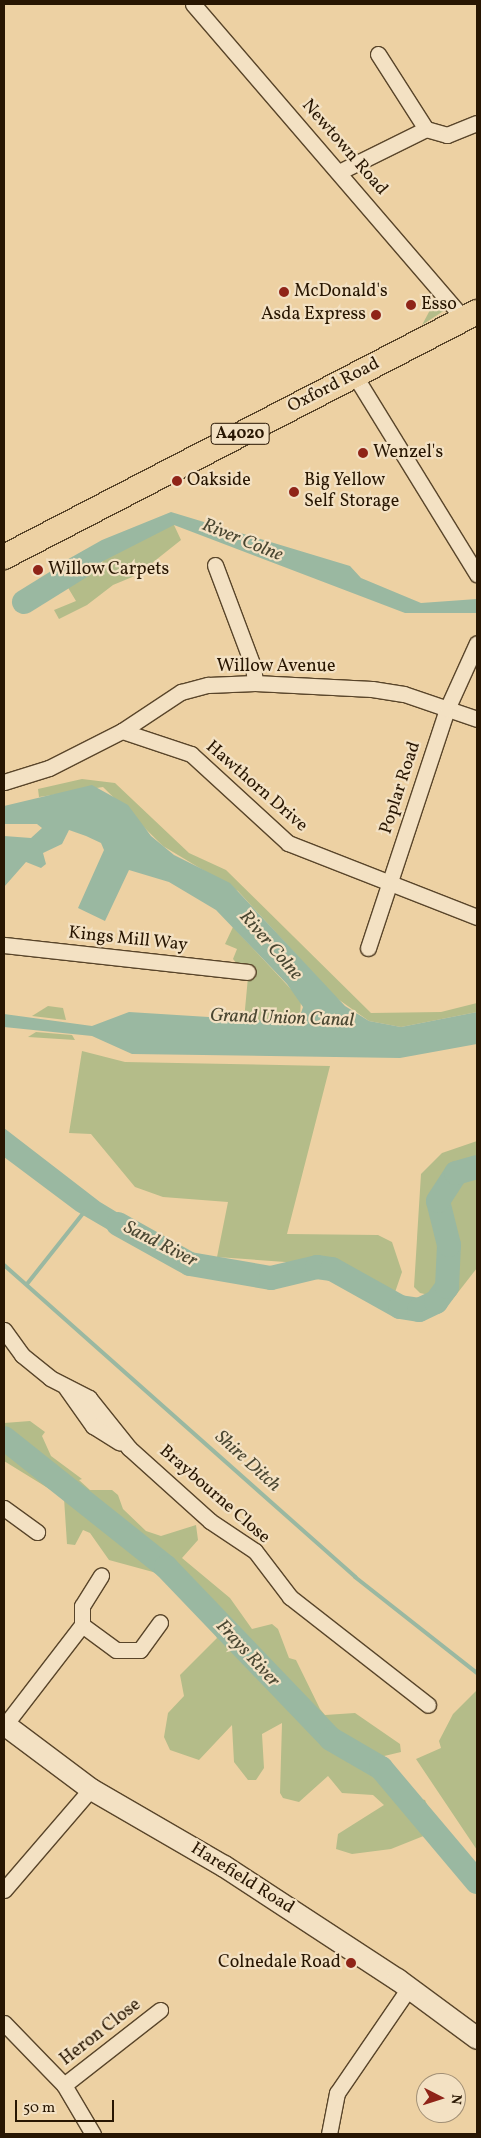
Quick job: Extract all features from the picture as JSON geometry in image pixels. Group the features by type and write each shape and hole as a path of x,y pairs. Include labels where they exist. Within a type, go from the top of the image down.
{"main road":[{"name":"Oxford Road","path":"4,557 471,316"},
{"name":"Harefield Road","path":"5,1725 91,1789 224,1866 409,1988 477,2038"}],"street":[{"name":"Newtown Road","path":"193,4 339,172 471,316"},
{"path":"378,54 426,129"},
{"path":"339,172 426,129 447,134 477,123"},
{"path":"355,376 477,574"},
{"path":"215,565 253,666 255,683"},
{"name":"Poplar Road","path":"368,948 447,709 477,643"},
{"name":"Willow Avenue","path":"4,782 49,768 122,731 189,689 255,683 372,689 477,719"},
{"name":"Hawthorn Drive","path":"122,731 192,754 288,844 477,917"},
{"name":"Kings Mill Way","path":"4,945 248,972"},
{"path":"4,1330 22,1354"},
{"path":"4,1349 22,1354"},
{"name":"Braybourne Close","path":"22,1354 64,1386 92,1426 129,1448 210,1521 255,1551 290,1598 428,1705"},
{"path":"4,1508 37,1532"},
{"path":"5,1725 82,1626 82,1606 101,1576"},
{"path":"82,1626 116,1650 140,1650 160,1622"},
{"path":"4,1890 91,1789"},
{"path":"329,2134 337,2093 409,1988"},
{"name":"Heron Close","path":"64,2085 160,2010"},
{"path":"4,2022 64,2085 93,2134"}],"shaded area":[{"path":"437,297 445,310 422,325"},
{"path":"168,524 174,525 181,540 137,575 113,585 87,605 59,619 54,610 76,601 64,581"},
{"path":"82,779 115,783 189,853 226,870 371,1013 441,1012 477,1003 477,1012 401,1027 369,1021 335,997 238,891 163,846 103,787 39,797 38,789"},
{"path":"233,927 301,1000 300,1016 288,1022 244,1020 248,977 233,959 237,949 225,944"},
{"path":"48,1006 63,1008 66,1020 32,1016"},
{"path":"36,1032 72,1035 75,1040 28,1037"},
{"path":"82,1051 125,1062 330,1066 287,1234 378,1235 392,1242 402,1272 392,1301 386,1306 341,1266 217,1257 228,1202 163,1197 135,1187 91,1134 69,1133"},
{"path":"477,1141 477,1268 452,1300 420,1293 414,1287 421,1174 442,1153"},
{"path":"30,1421 45,1432 42,1436 51,1456 82,1479 79,1480 90,1490 112,1490 118,1495 123,1509 146,1531 161,1536 196,1525 198,1540 182,1558 230,1598 252,1629 272,1624 278,1629 289,1658 296,1660 320,1709 325,1715 355,1713 400,1744 401,1752 380,1757 379,1772 409,1796 425,1800 434,1821 426,1835 391,1849 352,1854 336,1849 338,1834 384,1805 373,1795 342,1793 328,1776 299,1802 283,1798 280,1793 282,1723 262,1734 264,1768 256,1780 248,1780 234,1762 232,1725 199,1760 170,1750 164,1737 168,1713 184,1696 180,1675 217,1638 194,1599 164,1575 109,1560 90,1533 83,1530 75,1545 67,1544 64,1498 4,1461 4,1423"},
{"path":"477,1690 477,1850 416,1759 441,1748 439,1741 453,1714"}],"water":[{"path":"171,512 350,566 361,578 421,603 477,599 477,613 405,613 174,525 64,581 56,566 102,540"},
{"path":"92,785 128,805 151,836 174,855 230,883 345,1006 369,1021 401,1027 477,1012 477,1044 400,1058 132,1054 92,1036 4,1027 4,1014 92,1026 129,1012 288,1022 300,1016 303,1007 287,984 216,910 169,882 129,870 105,921 78,908 104,850 101,843 86,836 69,830 62,844 43,853 46,864 41,868 26,862 4,887 4,836 31,838 42,828 37,824 4,824 4,806"},
{"path":"4,1128 100,1202 148,1231 141,1249 76,1211 4,1157"}],"waterway":[{"name":"River Colne","path":"24,602 90,561"},
{"name":"Sand River","path":"118,1224 190,1264 271,1278 317,1267 332,1269 400,1307 419,1310 436,1302 447,1287 449,1245 438,1201 456,1173 477,1167"},
{"path":"27,1284 84,1212"},
{"name":"Shire Ditch","path":"4,1265 355,1577 477,1673"},
{"name":"Frays River","path":"4,1438 166,1567 331,1739 381,1768 477,1882"}],"place":[{"name":"McDonald's","path":"284,292"},
{"name":"Esso","path":"411,305"},
{"name":"Asda Express","path":"376,315"},
{"name":"Wenzel's","path":"363,453"},
{"name":"Oakside","path":"177,481"},
{"name":"Big Yellow Self Storage","path":"294,492"},
{"name":"Willow Carpets","path":"38,570"},
{"name":"Colnedale Road","path":"351,1963"}],"water label":[{"name":"Grand Union Canal","path":"282,1019"}]}
